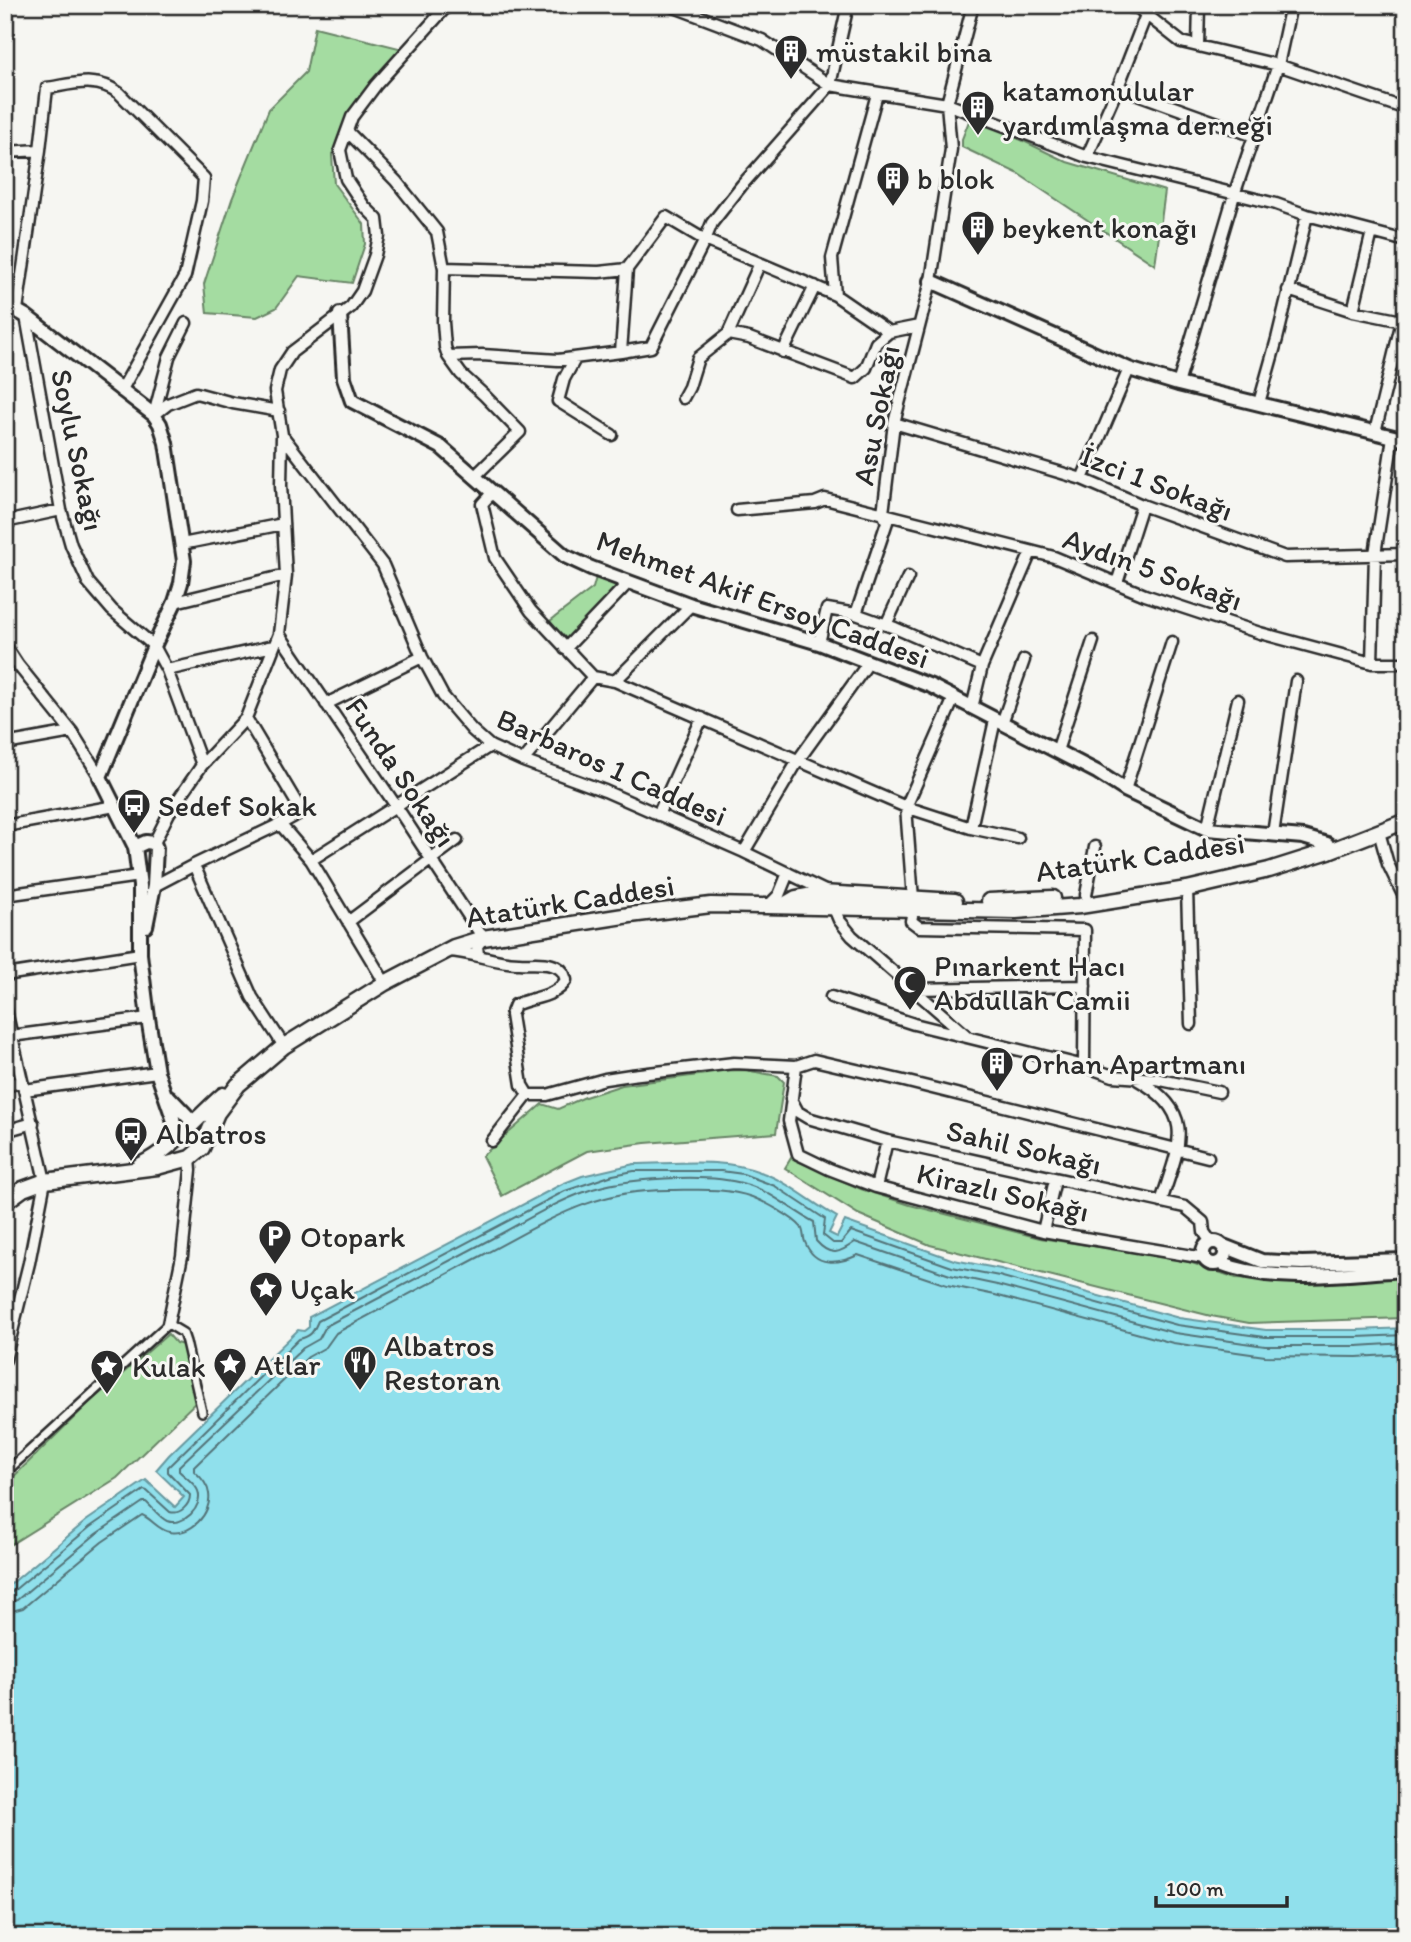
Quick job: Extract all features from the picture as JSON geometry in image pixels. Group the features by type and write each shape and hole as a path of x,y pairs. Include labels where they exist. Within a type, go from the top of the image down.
{"main road":[{"name":"Atatürk Caddesi","path":"238,1085 284,1046 385,983 446,951 486,937 711,905 797,907 832,900 1029,910 1080,906 1187,889 1269,870 1406,812"},
{"name":"Atatürk Caddesi","path":"913,904 1086,895 1226,874 1321,850 1406,821"},
{"path":"132,1168 157,1157 230,1089 238,1085"},
{"path":"5,1202 23,1189 45,1181 132,1168 157,1167 190,1158 202,1148 217,1113 238,1085"},
{"path":"193,1122 202,1127 206,1139"},
{"path":"176,1139 185,1156 190,1158"}],"street":[{"path":"140,954 154,886 154,843 169,813 202,765 246,718 279,634 286,575 282,524 282,435 275,391 280,370 292,352 351,307 362,291 375,255 379,236 377,219 364,206 346,178 340,150 352,117 376,85 448,5"},
{"path":"669,5 690,9 762,40 830,85 947,104 1087,157 1276,204 1307,215 1406,240"},
{"path":"449,356 482,355 558,360 651,347 712,223 830,85 848,5"},
{"name":"Asu Sokağı","path":"856,614 886,532 887,522 883,513 894,423 931,281 951,149 947,104 973,5"},
{"path":"1117,5 1138,8 1181,42 1278,65 1406,109"},
{"path":"1198,46 1199,5"},
{"path":"1178,384 1234,195 1278,65 1291,5"},
{"path":"1087,157 1146,15"},
{"name":"Soylu Sokağı","path":"121,391 185,276 202,201 204,178 109,85 92,81 47,88 16,310 71,545 88,582 112,610 154,646"},
{"path":"1118,87 1254,136"},
{"path":"835,295 832,258 877,94"},
{"path":"347,131 396,181 437,232 444,268 445,347 461,374 520,432 474,477"},
{"path":"5,152 40,150"},
{"path":"1259,403 1307,215"},
{"path":"621,352 627,269 666,217 705,240 835,295 889,332"},
{"path":"1353,311 1372,232"},
{"path":"683,398 698,358 728,334 760,263"},
{"path":"444,268 586,272 627,269"},
{"path":"931,281 1129,369 1178,384 1406,440"},
{"path":"783,352 815,286"},
{"path":"1288,290 1353,311 1402,321 1375,432"},
{"path":"16,310 154,415 166,443 184,561 175,602 100,777"},
{"name":"Mehmet Akif Ersoy Caddesi","path":"341,314 344,377 352,401 441,447 565,556 691,605 819,643 931,686 1057,751 1125,790 1207,830 1303,837 1321,850"},
{"path":"154,415 169,357 186,323"},
{"path":"728,334 749,338 855,378 866,368 876,343 889,332 919,326"},
{"path":"575,359 564,379 558,401 612,435"},
{"path":"1082,479 1129,369"},
{"path":"154,415 168,404 196,393 233,404 279,411"},
{"name":"İzci 1 Sokağı","path":"894,423 1082,479 1142,505 1284,557 1406,554"},
{"name":"Barbaros 1 Caddesi","path":"282,435 383,565 422,657 443,696 471,730 490,746 744,852 788,873 832,900"},
{"path":"1372,663 1375,554 1392,437"},
{"path":"492,493 482,504 495,558 531,611 593,677 615,681 906,807 971,828 1018,838"},
{"name":"Aydın 5 Sokağı","path":"737,510 815,503 825,499 1054,557 1117,583 1259,633 1372,663 1406,663"},
{"path":"1117,583 1142,505"},
{"path":"5,522 61,510"},
{"path":"182,544 282,524"},
{"path":"972,708 982,666 1031,552"},
{"path":"175,602 286,575"},
{"path":"886,625 908,577"},
{"path":"565,649 629,582"},
{"path":"615,681 691,605"},
{"path":"819,643 827,609 856,614 886,625 982,666"},
{"name":"Funda Sokağı","path":"279,634 430,859 486,937 494,953 504,961"},
{"path":"1057,751 1093,641"},
{"path":"1125,790 1172,642"},
{"path":"5,645 72,732 100,777 135,847 139,875 140,954 148,1018 157,1072 173,1118 176,1139"},
{"path":"154,646 167,670 202,765"},
{"path":"167,670 274,646"},
{"path":"326,704 422,657"},
{"path":"971,828 999,721 1024,660"},
{"path":"744,852 799,759 869,662"},
{"path":"523,761 593,677"},
{"path":"1273,834 1296,681"},
{"path":"954,698 906,807 913,904 911,920 919,927 1085,930 1084,1066"},
{"path":"1207,830 1238,700"},
{"path":"154,886 302,812 246,718"},
{"path":"657,815 702,718"},
{"path":"5,744 72,732"},
{"path":"311,860 490,746"},
{"path":"5,826 115,806"},
{"path":"280,824 311,860 385,983"},
{"path":"1379,832 1406,909"},
{"path":"348,922 457,840"},
{"path":"135,847 146,842 154,843"},
{"path":"1086,895 1095,847"},
{"path":"5,895 139,875 146,866 156,862"},
{"path":"194,864 252,997 284,1046"},
{"path":"777,905 788,873"},
{"path":"139,875 154,886"},
{"path":"1187,889 1191,1024"},
{"path":"832,900 839,920 852,936 969,1038"},
{"path":"478,954 477,946 486,937"},
{"path":"446,951 560,968 566,980 555,991 515,1005 511,1015 522,1085 528,1096"},
{"path":"5,975 140,954"},
{"path":"915,989 1084,986"},
{"path":"831,998 914,1024 1084,1066 1113,1076 1156,1079 1219,1092"},
{"path":"5,1006 11,1036 9,1051 33,1123 45,1181 29,1263 8,1336 5,1360"},
{"path":"11,1036 148,1018"},
{"path":"528,1096 547,1096 605,1079 734,1063 796,1066 814,1060 1208,1157"},
{"path":"795,1139 789,1121 796,1066"},
{"path":"5,1087 157,1072"},
{"path":"1136,1078 1152,1087 1168,1102 1178,1120 1178,1149 1161,1202"},
{"path":"164,1091 193,1122"},
{"path":"492,1141 528,1096"},
{"path":"790,1099 798,1112 808,1118 800,1125 795,1139"},
{"name":"Sahil Sokağı","path":"808,1118 887,1141 1185,1207 1203,1222 1204,1232 1218,1244"},
{"path":"5,1131 33,1123"},
{"name":"Kirazlı Sokağı","path":"795,1139 798,1154 876,1187 1043,1231 1204,1258"},
{"path":"876,1187 887,1141"},
{"path":"5,1473 168,1324 182,1256 190,1158"},
{"path":"1043,1231 1055,1180"},
{"path":"1218,1244 1225,1256 1220,1262"},
{"path":"1406,1260 1303,1264 1262,1261 1218,1244 1204,1249 1204,1258 1211,1264 1220,1262 1238,1270 1279,1275 1406,1270"},
{"path":"168,1324 183,1334 202,1412"}],"green space":[{"path":"315,27 403,49 368,90 342,127 332,155 334,184 364,224 365,244 352,283 299,276 276,308 257,317 207,313 204,284 232,199 269,109 306,72"},
{"path":"971,116 1067,162 1165,191 1155,265 1017,173 962,147 962,139"},
{"path":"596,577 616,585 616,590 568,640 563,639 550,621 593,588"},
{"path":"745,1070 778,1076 784,1082 776,1133 645,1143 587,1151 502,1196 482,1156 542,1104 558,1109 622,1085 706,1074 707,1071"},
{"path":"791,1158 861,1189 910,1205 1040,1238 1180,1259 1236,1278 1347,1282 1406,1276 1406,1318 1249,1323 1211,1316 930,1245 858,1214 785,1168"},
{"path":"168,1334 176,1343 187,1346 198,1400 117,1478 5,1548 5,1485 89,1403"}],"water":[{"path":"699,1162 748,1168 782,1182 837,1217 829,1233 837,1237 845,1221 954,1260 1001,1269 1179,1318 1266,1330 1406,1328 1406,1937 5,1937 5,1589 86,1521 146,1480 175,1507 184,1497 156,1470 298,1330 304,1331 309,1327 309,1317 562,1184 582,1176 634,1164"}],"place":[{"name":"müstakil bina","path":"791,81"},
{"name":"katamonulular yardımlaşma derneği","path":"978,137"},
{"name":"b blok","path":"893,208"},
{"name":"beykent konağı","path":"978,257"},
{"name":"Sedef Sokak","path":"134,835"},
{"name":"Pınarkent Hacı Abdullah Camii","path":"910,1012"},
{"name":"Orhan Apartmanı","path":"997,1093"},
{"name":"Albatros","path":"131,1163"},
{"name":"Otopark","path":"275,1266"},
{"name":"Uçak","path":"266,1318"},
{"name":"Albatros Restoran","path":"360,1392"},
{"name":"Atlar","path":"230,1394"},
{"name":"Kulak","path":"107,1396"}]}
